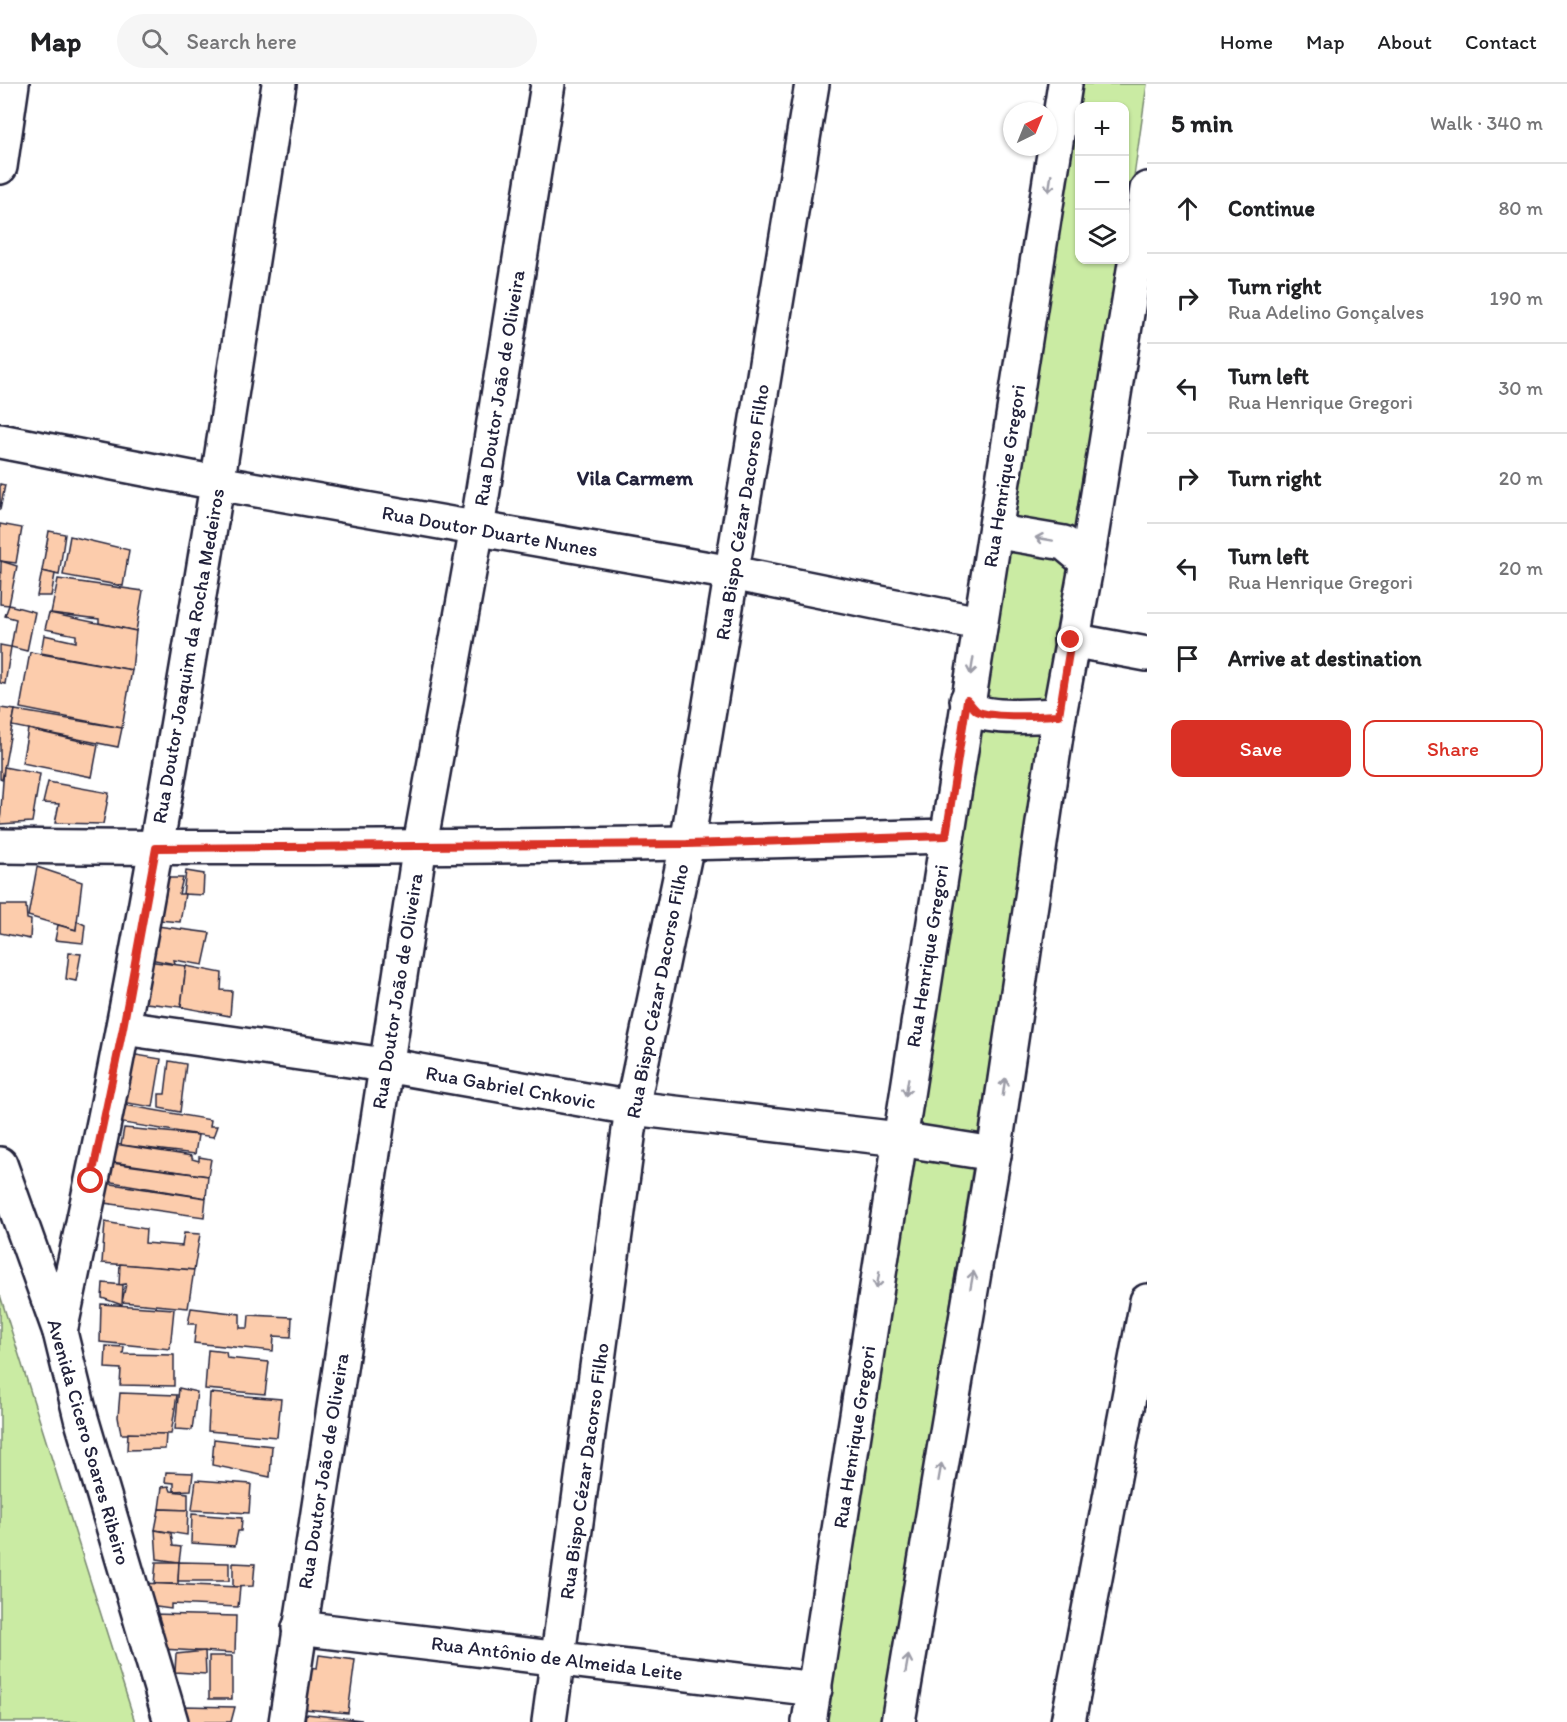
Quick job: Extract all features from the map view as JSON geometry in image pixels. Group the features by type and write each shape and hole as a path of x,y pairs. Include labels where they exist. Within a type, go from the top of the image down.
{"street":[{"path":"0,167 12,84"},
{"name":"Rua Doutor Joaquim da Rocha Medeiros","path":"60,1332 123,1028 156,848 218,483 279,84"},
{"name":"Rua Doutor João de Oliveira","path":"286,1722 420,845 477,528 548,84"},
{"name":"Rua Bispo Cézar Dacorso Filho","path":"549,1722 560,1658 632,1108 687,844 812,84"},
{"name":"Rua Henrique Gregori","path":"809,1722 1065,84"},
{"path":"898,1722 994,1154 1059,715 1087,562 1147,189"},
{"name":"Rua Doutor Duarte Nunes","path":"0,441 218,483 732,573 979,623"},
{"path":"995,540 1005,533 1064,543 1087,562"},
{"path":"1071,640 1147,654"},
{"path":"967,700 977,711 1028,717 1059,715"},
{"path":"0,846 156,848 687,844 946,836"},
{"name":"Rua Gabriel Cnkovic","path":"123,1028 385,1065 632,1108 899,1139 994,1154"},
{"name":"Avenida Cicero Soares Ribeiro","path":"0,1164 60,1332 81,1419 171,1722"},
{"path":"1068,1722 1138,1399 1147,1301"},
{"name":"Rua Antônio de Almeida Leite","path":"299,1628 815,1689"}],"green space":[{"path":"1082,84 1147,84 1129,212 1129,102 1079,102"},
{"path":"1075,127 1075,264 1120,264 882,1722 816,1722"},
{"path":"0,1295 135,1722 0,1722"}],"building":[{"path":"0,484 5,485 0,510"},
{"path":"0,524 22,528 16,563 0,561"},
{"path":"49,531 65,534 59,575 42,571"},
{"path":"70,536 129,550 123,586 63,575"},
{"path":"1,561 17,566 9,605 0,604"},
{"path":"42,571 55,574 51,596 37,596"},
{"path":"58,579 143,591 136,631 99,623 99,619 51,613"},
{"path":"9,605 35,612 27,651 11,647 16,619 5,616"},
{"path":"49,613 136,631 132,670 41,653 44,635 76,642 76,635 45,629"},
{"path":"0,645 11,647 5,684 0,683"},
{"path":"30,652 132,670 122,728 20,708"},
{"path":"0,708 15,710 2,780 0,779"},
{"path":"15,710 122,728 118,747 12,726"},
{"path":"28,729 98,745 92,777 22,763"},
{"path":"4,767 40,774 32,822 0,824"},
{"path":"48,782 109,793 103,824 55,823 59,804 43,803"},
{"path":"37,867 82,882 76,930 28,916"},
{"path":"186,871 204,874 203,895 183,894"},
{"path":"153,878 183,878 179,894 185,894 180,922 147,919"},
{"path":"0,905 26,905 27,919 31,920 30,939 0,933"},
{"path":"77,921 85,925 83,943 55,940 58,925 76,930"},
{"path":"157,926 210,933 203,965 174,960 175,964 150,959"},
{"path":"69,953 81,954 76,981 66,979"},
{"path":"147,961 186,966 181,1007 146,1003"},
{"path":"186,966 222,973 221,990 232,991 230,1016 181,1007"},
{"path":"130,1054 161,1059 153,1107 114,1101"},
{"path":"169,1061 186,1064 180,1112 159,1108 159,1094 165,1094"},
{"path":"113,1103 211,1120 210,1126 217,1126 213,1137 110,1121"},
{"path":"124,1128 198,1135 195,1154 121,1145"},
{"path":"108,1143 192,1156 192,1159 199,1161 199,1157 211,1159 208,1176 105,1161"},
{"path":"104,1162 208,1176 206,1198 100,1180"},
{"path":"98,1182 206,1198 204,1217 97,1202"},
{"path":"105,1222 146,1229 145,1243 182,1246 184,1233 200,1234 194,1270 102,1263"},
{"path":"120,1264 194,1270 188,1308 122,1302 126,1284 119,1285"},
{"path":"103,1283 123,1285 122,1305 102,1298"},
{"path":"101,1304 174,1309 170,1349 100,1342"},
{"path":"191,1308 240,1314 240,1328 248,1328 249,1315 292,1317 291,1337 274,1336 273,1351 194,1343 196,1324 188,1324"},
{"path":"106,1346 124,1347 123,1354 174,1355 174,1386 120,1385 121,1369 105,1368"},
{"path":"208,1350 226,1352 227,1358 269,1362 265,1394 205,1389"},
{"path":"179,1388 197,1392 192,1430 175,1429"},
{"path":"120,1393 177,1395 171,1434 121,1434 118,1417"},
{"path":"210,1393 281,1399 277,1437 208,1431"},
{"path":"128,1433 166,1434 165,1449 127,1450"},
{"path":"214,1439 272,1446 270,1477 212,1465"},
{"path":"166,1472 193,1473 191,1490 174,1491 174,1483 165,1482"},
{"path":"196,1480 251,1484 249,1513 192,1510"},
{"path":"169,1486 171,1491 188,1493 188,1510 159,1509 162,1487"},
{"path":"159,1509 188,1510 187,1535 155,1530"},
{"path":"192,1514 242,1518 241,1531 238,1531 235,1546 191,1543"},
{"path":"155,1530 171,1533 173,1546 181,1547 179,1562 157,1559"},
{"path":"156,1562 179,1562 178,1584 154,1584"},
{"path":"179,1562 229,1563 229,1581 178,1581"},
{"path":"233,1563 255,1564 253,1586 233,1587"},
{"path":"139,1583 240,1587 238,1607 171,1604 171,1609 149,1606"},
{"path":"151,1614 236,1616 235,1653 161,1649"},
{"path":"205,1651 206,1674 175,1672 176,1654"},
{"path":"319,1655 355,1660 348,1713 304,1709 307,1667 317,1668"},
{"path":"209,1656 232,1656 232,1699 209,1699"},
{"path":"181,1706 235,1707 231,1722 185,1722"},
{"path":"306,1714 362,1720 305,1722"}],"district":[{"name":"Vila Carmem","path":"635,478"}],"route":[{"path":"91,1181 123,1028 156,848 687,844 946,836 967,700 977,711 1028,717 1059,715 1071,640"}]}
